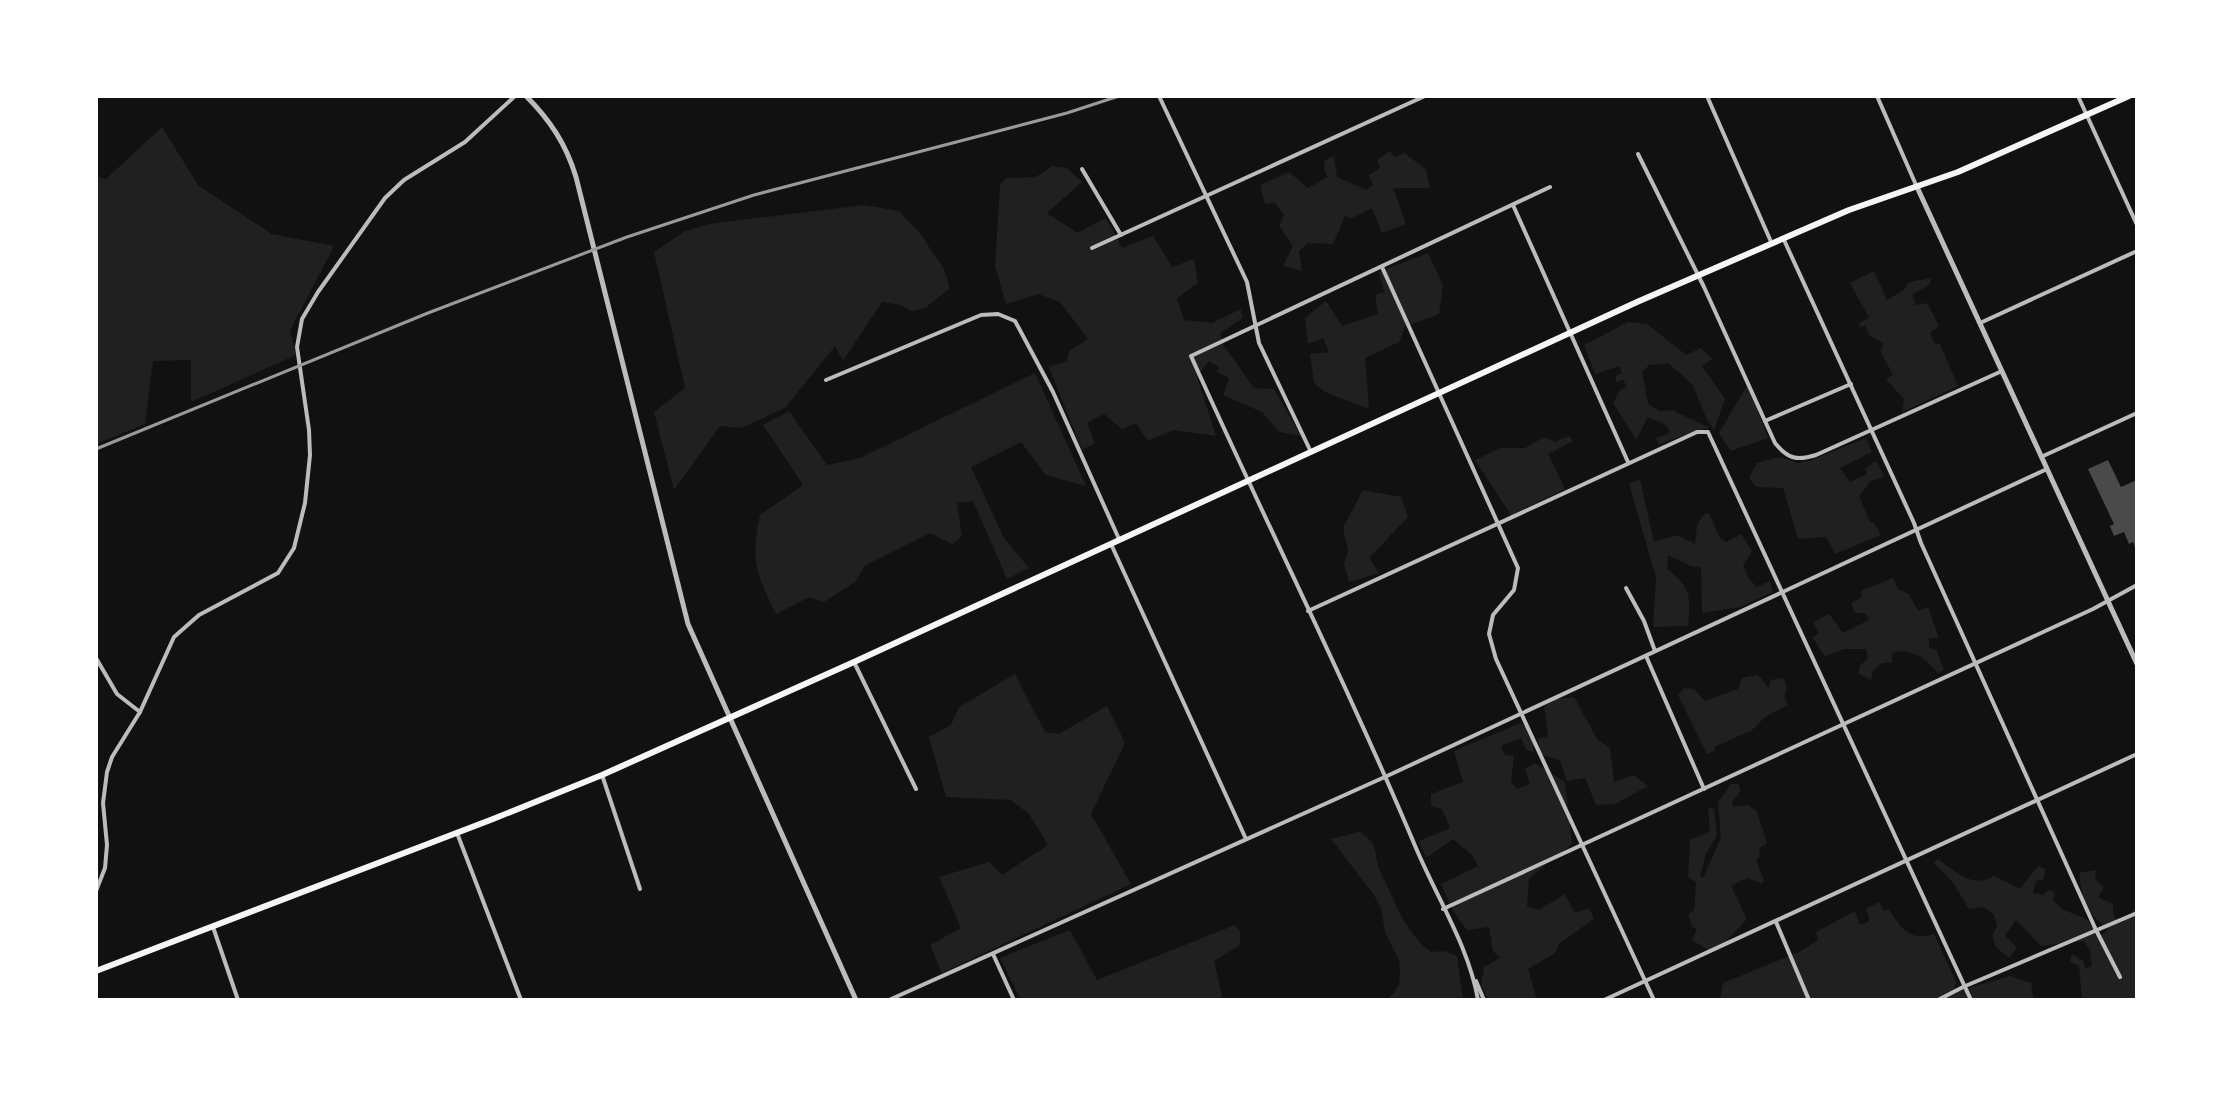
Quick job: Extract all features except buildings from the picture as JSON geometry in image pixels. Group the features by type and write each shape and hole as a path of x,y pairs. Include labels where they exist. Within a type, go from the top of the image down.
{"main road":[{"path":"96,971 602,775 1697,276 1849,210 1958,172 2129,96"}],"street":[{"path":"96,891 105,868 107,845 103,803 107,772 156,680 163,657 184,627 224,601 278,573 294,548 305,503 310,455 297,347 302,319 385,198 404,180 465,142 515,96"},
{"path":"526,96 544,114 563,142 573,166 682,605 697,649 856,1000"},
{"path":"1159,96 1247,282 1259,343 1311,452"},
{"path":"1092,248 1425,96"},
{"path":"1707,96 1772,245"},
{"path":"1877,96 2137,664"},
{"path":"2078,96 2137,225"},
{"path":"1638,154 1782,452 1796,460 1816,455 2002,371"},
{"path":"1082,169 1121,235"},
{"path":"1484,1000 1387,776 1247,482 1191,356 1550,187"},
{"path":"1513,205 1628,462"},
{"path":"1784,240 2120,977"},
{"path":"1980,323 2137,251"},
{"path":"1382,267 1518,568 1514,590 1493,615 1489,634 1496,659 1654,1000"},
{"path":"826,380 981,315 998,314 1015,321 1053,392 1120,540"},
{"path":"1765,421 1851,384"},
{"path":"2041,457 2137,413"},
{"path":"1308,611 1628,462 1697,432 1708,432 1971,1000"},
{"path":"889,1000 1387,776 2047,469"},
{"path":"1111,544 1246,839"},
{"path":"1443,909 1977,664 2137,585"},
{"path":"1626,588 1656,651"},
{"path":"1646,656 1704,789"},
{"path":"96,658 117,694 140,712"},
{"path":"854,662 916,789"},
{"path":"1604,1000 2137,754"},
{"path":"602,775 640,889"},
{"path":"457,833 521,1000"},
{"path":"1938,1000 2137,913"},
{"path":"1776,922 1809,1000"},
{"path":"213,927 238,1000"},
{"path":"993,954 1014,1000"},
{"path":"1474,975 1478,1000"}],"shaded area":[{"path":"162,127 198,185 272,234 334,246 290,331 296,355 191,402 191,360 153,361 145,424 96,444 96,176 106,179"},
{"path":"1390,151 1395,157 1404,153 1426,169 1430,188 1393,188 1406,224 1382,233 1372,208 1352,218 1345,216 1333,244 1308,243 1299,251 1302,271 1283,266 1293,246 1279,225 1284,215 1275,203 1265,204 1260,185 1289,172 1308,188 1328,177 1324,170 1325,160 1334,156 1337,177 1366,190 1373,185 1369,175 1380,168 1377,160"},
{"path":"1052,166 1067,168 1082,182 1047,213 1077,233 1106,218 1122,248 1153,236 1172,267 1194,259 1198,283 1177,298 1184,320 1212,323 1241,309 1243,318 1220,333 1224,346 1254,388 1274,389 1301,436 1279,432 1262,412 1223,395 1229,378 1217,372 1219,367 1209,361 1197,377 1216,436 1173,430 1148,441 1136,423 1122,429 1104,414 1087,423 1095,443 1082,450 1049,367 1067,361 1069,351 1088,339 1060,302 1038,294 1006,304 995,266 1000,184 1006,178 1036,177"},
{"path":"864,205 899,211 919,232 944,269 950,288 925,308 912,311 901,305 882,302 843,361 835,346 786,407 742,428 720,426 674,490 654,412 685,388 654,252 683,232 709,224"},
{"path":"1428,253 1443,285 1439,314 1405,327 1399,342 1365,358 1369,409 1325,392 1314,383 1310,354 1329,352 1323,338 1308,344 1305,318 1326,301 1342,326 1378,314 1375,295 1384,292 1379,272"},
{"path":"1874,271 1887,300 1904,290 1909,282 1932,278 1929,285 1912,295 1916,305 1927,303 1939,326 1930,333 1934,343 1940,344 1958,386 1902,412 1904,399 1886,379 1893,375 1880,350 1884,344 1869,335 1865,326 1860,327 1859,323 1869,318 1850,283"},
{"path":"1628,322 1647,324 1686,355 1701,348 1712,359 1702,366 1725,399 1714,430 1693,385 1668,363 1649,365 1642,372 1648,404 1660,411 1672,410 1710,428 1659,444 1656,438 1670,433 1666,425 1648,417 1636,440 1613,403 1620,390 1627,386 1623,380 1616,382 1616,376 1622,373 1619,366 1595,374 1584,345"},
{"path":"1035,373 1086,486 1046,475 1021,442 971,467 1004,538 1029,568 1007,579 973,501 957,503 962,536 952,544 930,533 864,566 856,581 824,602 809,597 776,614 755,556 760,515 803,485 763,425 789,411 827,465 860,458"},
{"path":"1746,387 1750,390 1768,438 1731,451 1719,433"},
{"path":"1569,436 1573,441 1548,454 1565,489 1511,515 1475,460 1500,448 1525,448 1544,437 1555,442"},
{"path":"1866,438 1872,452 1840,468 1850,482 1867,474 1865,469 1876,461 1885,477 1871,481 1859,496 1870,522 1874,522 1881,535 1835,554 1826,537 1798,539 1783,488 1756,487 1749,478 1757,463 1779,457 1798,463 1809,461"},
{"path":"1640,479 1654,542 1677,535 1695,544 1697,525 1704,514 1709,514 1720,538 1726,542 1741,534 1752,551 1743,566 1749,579 1757,587 1770,581 1772,592 1740,607 1702,613 1701,567 1691,566 1668,555 1667,569 1681,581 1688,593 1688,626 1653,627 1656,577 1629,484"},
{"path":"1363,490 1401,497 1408,517 1369,558 1379,573 1349,582 1344,564 1348,550 1343,528"},
{"path":"1893,578 1898,589 1909,594 1918,611 1928,607 1939,638 1929,638 1929,647 1937,651 1944,670 1938,673 1918,656 1899,652 1892,653 1892,662 1882,663 1873,670 1871,680 1859,674 1859,666 1868,659 1866,649 1844,649 1825,656 1812,637 1819,633 1813,622 1829,614 1843,633 1869,620 1865,613 1855,613 1851,603 1862,597 1861,591"},
{"path":"1015,674 1045,732 1059,734 1107,706 1125,743 1091,814 1131,884 942,973 930,945 961,928 939,877 989,862 1002,875 1048,845 1029,814 1011,800 946,797 929,737 951,725 959,707"},
{"path":"1758,675 1769,688 1770,680 1784,678 1787,689 1784,696 1788,705 1765,717 1752,730 1714,747 1715,751 1707,754 1678,695 1684,688 1694,689 1705,701 1738,689 1742,678"},
{"path":"1574,697 1597,739 1610,748 1614,782 1634,775 1648,786 1615,804 1596,805 1585,778 1567,781 1560,760 1541,755 1538,739 1548,736 1544,706 1557,699"},
{"path":"1520,723 1531,730 1534,752 1526,750 1521,738 1501,746 1505,755 1514,756 1511,781 1517,789 1530,784 1525,769 1535,763 1565,782 1572,844 1529,878 1527,906 1539,910 1565,894 1575,913 1589,908 1594,919 1560,943 1555,953 1528,969 1537,1000 1488,1000 1481,985 1484,967 1500,958 1493,951 1489,927 1467,930 1454,913 1441,884 1478,866 1472,855 1453,839 1426,858 1419,841 1450,828 1442,809 1431,806 1431,794 1463,782 1454,751"},
{"path":"1731,784 1738,784 1741,790 1732,803 1733,807 1749,805 1757,812 1767,843 1760,848 1756,860 1764,881 1762,884 1747,878 1731,886 1747,919 1725,942 1708,950 1692,940 1697,930 1688,915 1694,910 1696,882 1688,877 1690,840 1710,831 1708,808 1714,809 1717,835 1706,854 1700,876 1703,878 1721,838 1718,802"},
{"path":"1359,832 1373,845 1381,873 1414,936 1431,952 1444,951 1457,956 1463,1000 1388,1000 1399,985 1400,970 1399,960 1385,932 1381,908 1331,839"},
{"path":"1938,859 1971,880 1986,880 1994,876 2020,889 2038,866 2045,869 2044,879 2036,881 2033,893 2043,895 2049,890 2055,892 2053,901 2062,909 2086,919 2100,936 2108,930 2087,905 2079,873 2096,870 2095,879 2104,887 2098,897 2113,904 2114,918 2122,923 2137,909 2137,1000 2082,1000 2079,966 2070,962 2072,954 2083,961 2086,969 2092,966 2090,950 2084,941 2041,946 2016,920 2005,935 2017,948 2009,958 1996,947 1992,936 1997,926 1994,915 1984,907 1969,909 1953,883 1934,863"},
{"path":"1879,902 1884,911 1889,910 1907,932 1918,936 1934,934 1956,982 1953,991 1937,1000 1720,1000 1723,983 1799,952 1818,940 1816,932 1855,911 1860,925 1870,921 1866,909"},
{"path":"1235,925 1240,932 1240,945 1214,961 1223,1000 1021,1000 1000,958 1070,930 1097,980"},
{"path":"2010,976 2031,983 2034,1000 1940,1000 1955,992"}],"railway":[{"path":"96,449 428,313 627,237 754,195 1067,113 1119,96"}]}
